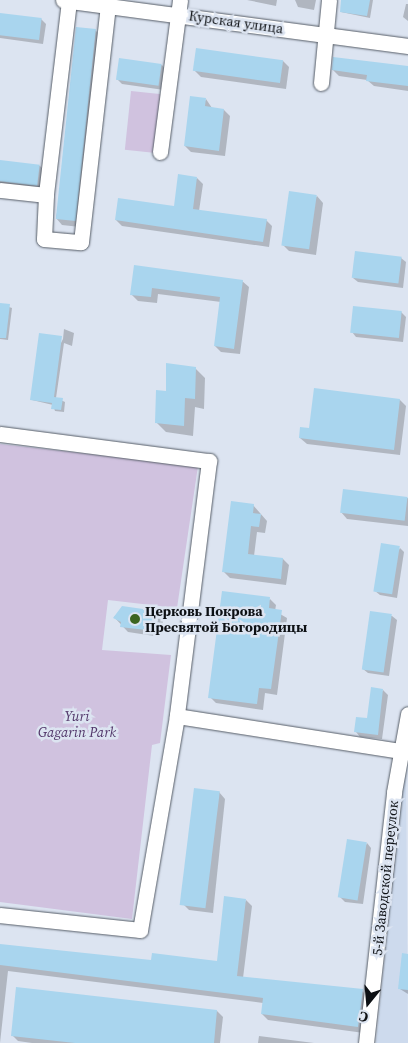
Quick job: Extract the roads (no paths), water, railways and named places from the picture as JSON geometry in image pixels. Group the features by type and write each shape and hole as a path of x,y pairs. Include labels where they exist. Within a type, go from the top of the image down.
{"street":[{"name":"Курская улица","path":"63,0 108,6 179,7 325,34 408,46"},
{"path":"321,83 329,0"},
{"path":"69,1 46,195 44,239 81,242 108,6"},
{"path":"160,152 179,7"},
{"path":"0,190 46,195"},
{"path":"0,434 209,460 177,716 140,930 0,915"},
{"name":"5-й Заводской переулок","path":"366,1043 400,751 408,714"},
{"path":"177,716 400,751"}],"place":[{"name":"Церковь Покрова Пресвятой Богородицы","path":"135,619"}],"park label":[{"name":"Yuri Gagarin Park","path":"77,724"}]}
